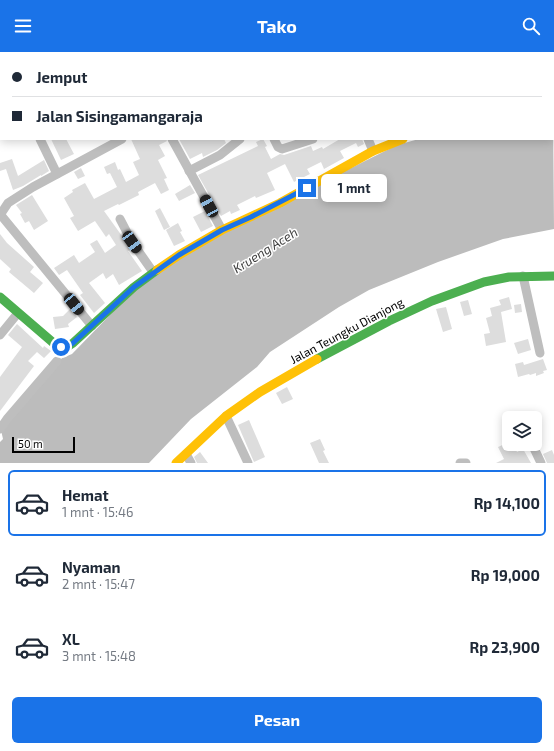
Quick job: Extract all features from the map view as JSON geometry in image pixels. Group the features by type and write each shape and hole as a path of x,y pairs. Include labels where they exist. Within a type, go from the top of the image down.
{"street":[{"path":"41,140 58,174"},
{"path":"101,140 105,148"},
{"path":"92,326 0,215 8,203 120,140"},
{"path":"173,140 222,230"},
{"path":"189,171 220,155 239,140"},
{"path":"274,140 278,147 282,149 310,140"},
{"path":"368,140 373,151"},
{"path":"0,297 56,346 67,347 134,287 153,272 179,255 222,230 280,203 373,151 400,140"},
{"path":"120,219 132,242 153,272"},
{"path":"523,276 540,353"},
{"name":"Jalan Teungku Dianjong","path":"176,463 226,416 260,392 330,352 389,321 432,301 484,282 509,277 554,276"},
{"path":"0,335 18,313"},
{"path":"0,429 57,361"},
{"path":"226,416 248,463"},
{"path":"535,451 541,463"},
{"path":"186,454 191,463"},
{"path":"460,463 466,463"}],"water":[{"name":"Krueng Aceh","path":"415,140 553,140 554,229 503,239 438,262 369,290 339,307 270,352 257,367 191,419 149,463 0,463 0,442 3,439 1,430 62,358 72,354 143,281 219,234 397,145"}],"building":[{"path":"51,140 67,140 74,154 61,160"},
{"path":"131,140 166,140 159,145 165,156 158,160 167,178 164,179 169,190 161,194 155,183 138,192 139,195 104,211 122,236 130,250 128,251 142,271 119,285 113,274 106,279 103,273 89,283 105,303 94,313 80,295 83,293 67,270 59,275 54,268 74,255 79,263 95,252 90,244 97,240 105,253 116,245 109,234 106,237 95,221 78,231 70,218 74,216 64,198 73,192 72,190 85,183 94,199 117,187 110,173 107,174 104,167 115,162 118,170 120,169 126,182 139,175 133,162 140,159"},
{"path":"180,140 224,140 226,143 217,150 203,157 202,153 190,159"},
{"path":"264,140 267,146 265,147 271,159 280,154 284,155 311,146 313,151 322,147 323,149 338,140 362,140 364,144 358,147 356,143 340,151 344,158 324,169 321,162 307,169 310,174 302,178 303,180 297,183 296,181 294,182 285,164 267,173 275,190 256,198 255,196 237,205 240,210 231,214 230,211 221,216 198,175 258,146 256,142"},
{"path":"12,159 18,176 44,160 49,171 13,190 6,169 0,171 0,163"},
{"path":"81,168 85,176 78,179 74,172"},
{"path":"190,185 195,193 179,201 175,194"},
{"path":"32,195 48,221 34,230 29,221 25,223 20,214 22,213 16,205"},
{"path":"160,208 170,227 164,230 155,211"},
{"path":"205,211 213,226 201,232 193,217"},
{"path":"178,223 182,231 180,232 185,241 174,246 166,230"},
{"path":"0,234 7,243 34,267 30,272 43,283 34,293 9,272 11,269 0,259"},
{"path":"509,297 512,309 501,312 506,342 486,346 484,334 490,333 486,318 492,316 490,308 501,305 499,300"},
{"path":"468,300 472,314 464,316 460,302"},
{"path":"521,304 522,312 515,313 514,305"},
{"path":"446,307 452,329 443,332 436,309"},
{"path":"70,309 77,317 68,324 69,327 55,329 53,317 63,316"},
{"path":"17,324 43,348 44,346 51,351 44,358 37,352 28,361 34,366 0,411 0,377 22,347 8,335"},
{"path":"528,339 531,350 518,354 514,343"},
{"path":"543,359 547,370 543,371 544,373 536,376 536,373 518,377 515,364 523,362 524,365"},
{"path":"287,387 293,399 282,404 276,393"},
{"path":"249,420 265,457 254,462 238,425"},
{"path":"320,439 325,450 323,451 329,463 319,463 310,443"},
{"path":"502,445 502,451 524,451 531,463 496,463 504,459 498,447"},
{"path":"552,450 554,455 554,463 547,463 543,454"},
{"path":"200,452 208,463 197,463 194,457"}],"traffic: fast":[{"path":"0,297 57,346 67,347 134,287 157,270"},
{"path":"317,359 389,321 432,301 484,282 509,277 554,276"}],"traffic: slow":[{"path":"157,270 179,255 222,230 280,203 373,151 400,140"},
{"path":"176,463 226,416 260,392 317,359"}],"route":[{"path":"61,347 67,347 73,343 134,287 153,272 179,255 222,230 280,203 307,188"}]}
